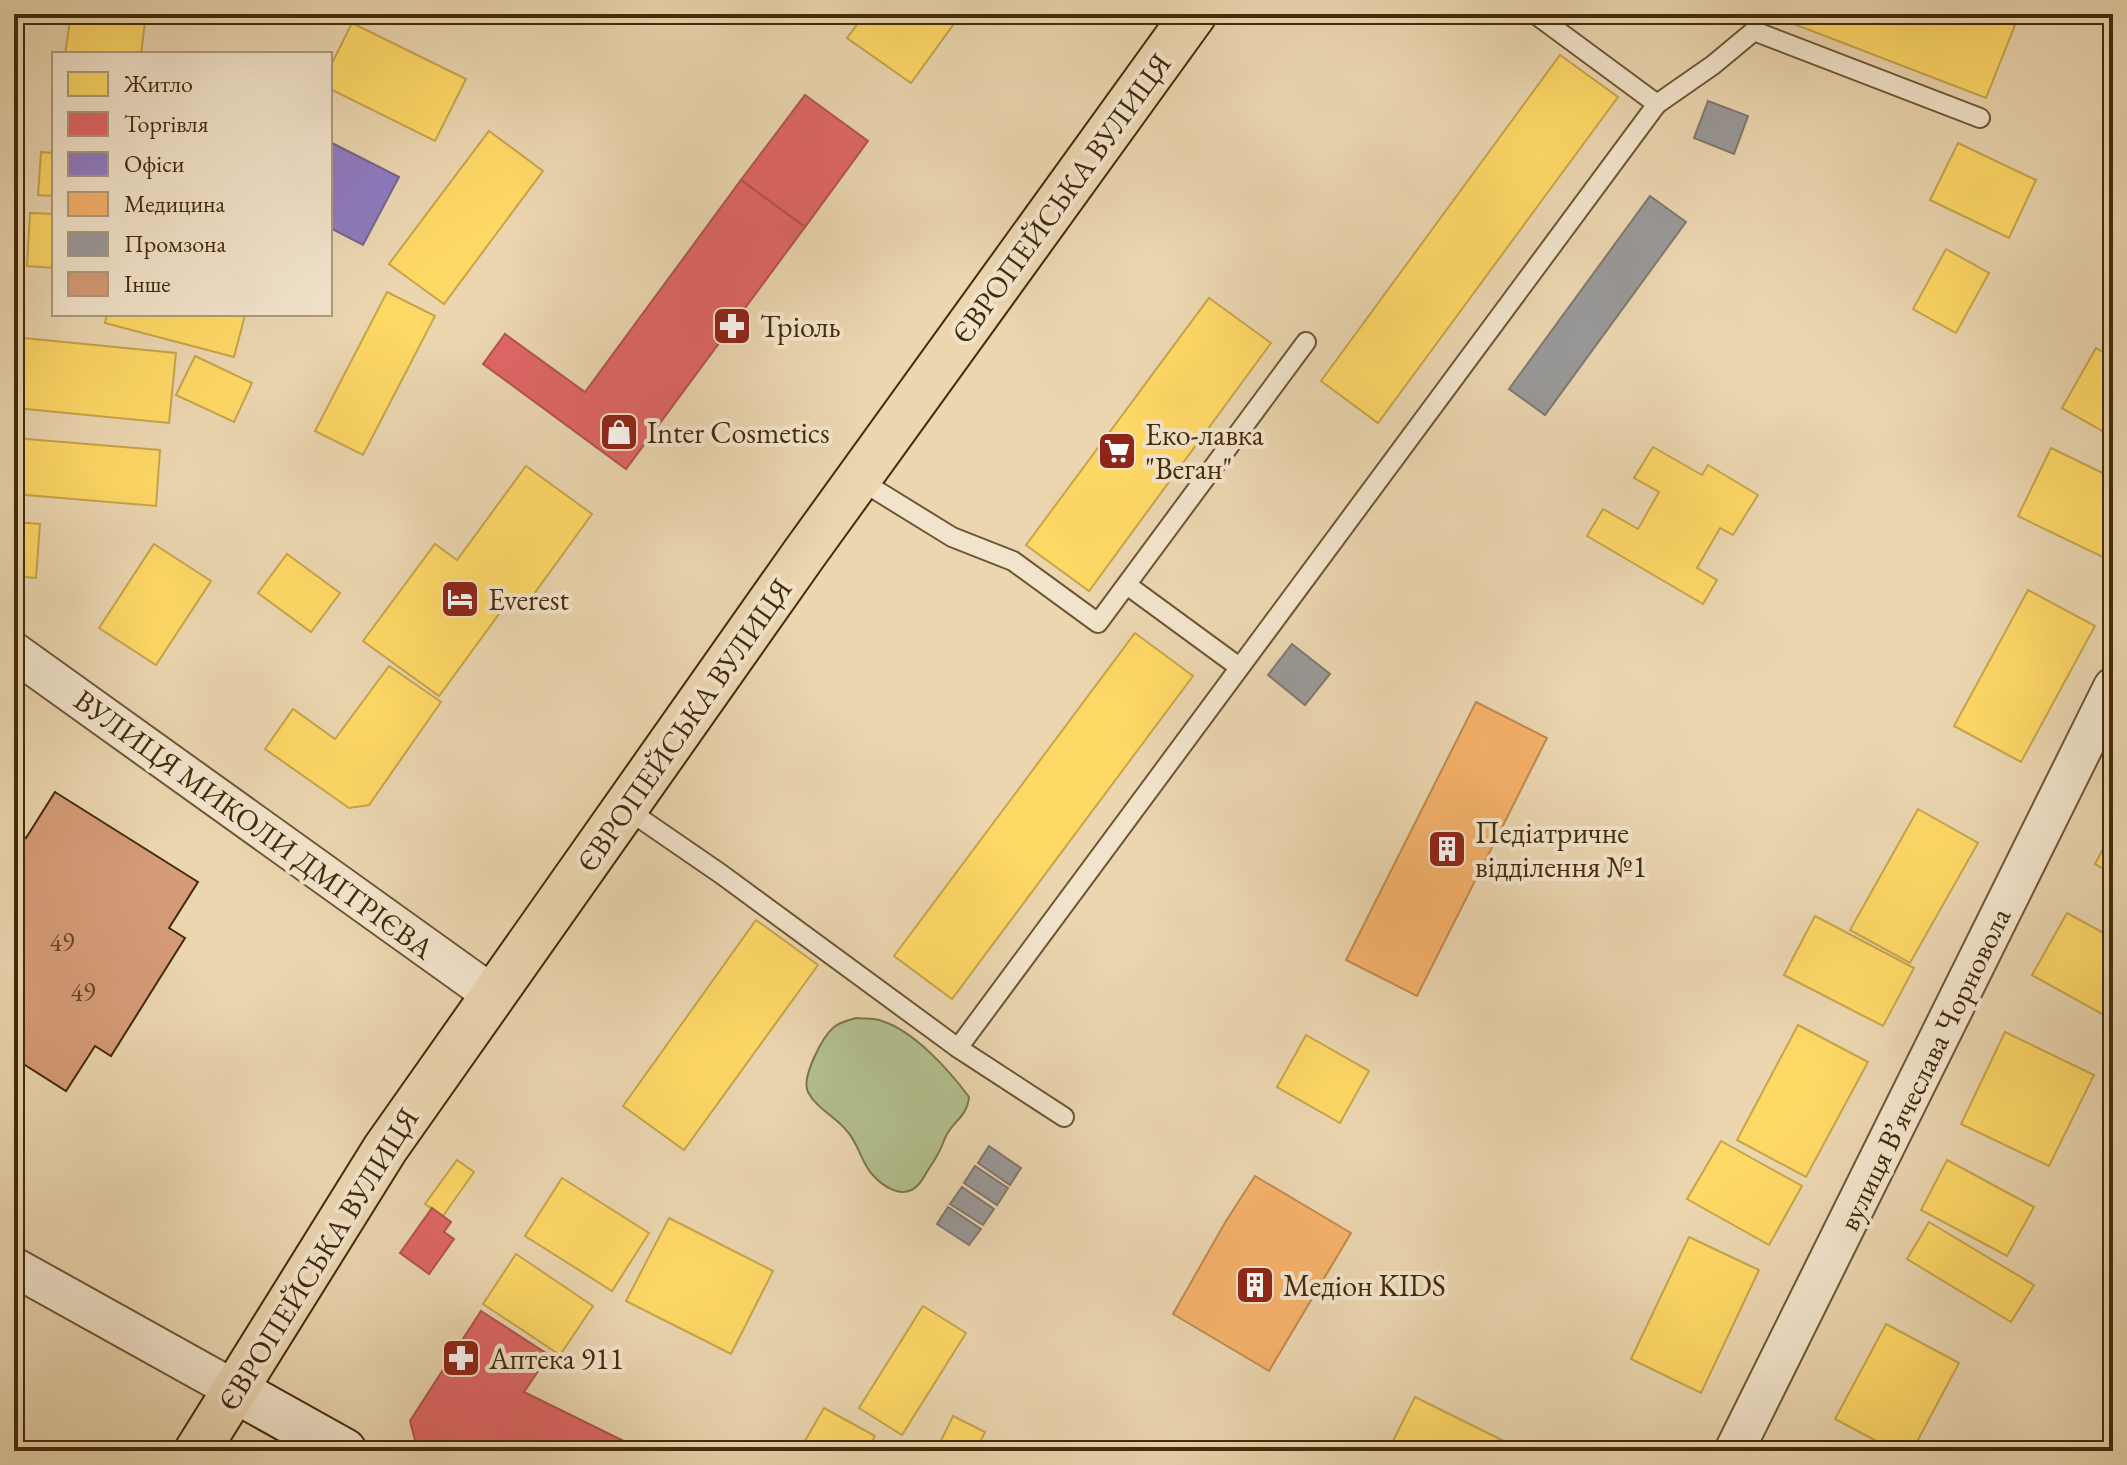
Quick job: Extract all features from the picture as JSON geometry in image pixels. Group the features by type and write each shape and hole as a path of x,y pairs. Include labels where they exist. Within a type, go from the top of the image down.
{"main road":[{"name":"ЄВРОПЕЙСЬКА ВУЛИЦЯ","path":"197,1451 385,1149 858,479 1194,14"}],"street":[{"name":"ВУЛИЦЯ МИКОЛИ ДМІТРІЄВА","path":"14,652 494,996"},
{"name":"вулиця Вʼячеслава Чорновола","path":"1734,1451 2113,687"},
{"path":"14,1267 344,1451"}],"lane":[{"path":"1535,14 1657,104"},
{"path":"958,1048 1657,104 1713,65 1754,31 1980,118"},
{"path":"858,479 952,537 1013,561 1098,623 1306,342"},
{"path":"1127,585 1239,667"},
{"path":"625,808 721,874 958,1048 1064,1117"}],"green space":[{"path":"856,1018 879,1020 906,1033 941,1064 969,1097 965,1110 948,1132 922,1180 906,1192 893,1190 876,1178 851,1136 808,1092 807,1077 824,1039 836,1025"}],"building: Житло":[{"path":"71,14 146,14 141,52 65,52"},
{"path":"865,14 961,14 911,83 847,38"},
{"path":"1768,14 1985,14 2015,25 1986,98"},
{"path":"352,23 466,79 435,141 332,90 332,63"},
{"path":"1560,55 1618,97 1378,423 1321,381"},
{"path":"489,131 543,171 444,304 389,264"},
{"path":"1958,143 2036,180 2009,238 1930,200"},
{"path":"41,152 52,153 52,196 38,195"},
{"path":"30,213 52,214 52,268 27,266"},
{"path":"1946,249 1989,273 1956,333 1913,309"},
{"path":"387,292 435,316 363,455 315,431"},
{"path":"1209,298 1271,343 1089,591 1026,545"},
{"path":"107,316 245,316 234,357 105,323"},
{"path":"23,338 176,353 169,423 16,408"},
{"path":"2096,348 2113,358 2113,437 2062,408"},
{"path":"195,356 252,383 234,422 176,395"},
{"path":"14,438 160,450 156,506 14,494"},
{"path":"1653,447 1702,475 1708,465 1758,495 1733,535 1720,528 1697,568 1717,580 1703,604 1587,536 1603,509 1638,529 1659,492 1634,478"},
{"path":"2051,448 2113,478 2113,562 2018,516"},
{"path":"526,466 592,514 523,609 510,599 439,696 363,641 435,544 457,560"},
{"path":"14,522 40,524 36,578 14,576"},
{"path":"154,544 211,581 156,665 99,628"},
{"path":"287,554 340,593 311,632 258,593"},
{"path":"2028,590 2095,626 2021,762 1954,726"},
{"path":"1135,633 1193,676 952,999 894,956"},
{"path":"389,666 441,702 369,805 349,808 265,749 293,709 335,739"},
{"path":"1918,809 1978,843 1910,963 1850,930"},
{"path":"2113,830 2113,874 2095,864"},
{"path":"2067,913 2113,938 2113,1020 2032,975"},
{"path":"1815,916 1914,968 1883,1026 1784,975"},
{"path":"756,920 818,965 684,1150 623,1106"},
{"path":"1798,1025 1868,1062 1806,1177 1737,1140"},
{"path":"2005,1032 2094,1075 2049,1166 1961,1124"},
{"path":"1306,1035 1369,1071 1340,1123 1277,1087"},
{"path":"1721,1141 1802,1186 1769,1245 1687,1199"},
{"path":"457,1160 474,1172 443,1216 425,1204"},
{"path":"1947,1160 2034,1207 2007,1256 1921,1210"},
{"path":"562,1178 649,1233 612,1291 525,1236"},
{"path":"669,1218 773,1271 731,1354 626,1301"},
{"path":"1929,1222 2034,1285 2011,1322 1907,1259"},
{"path":"1689,1237 1759,1270 1701,1393 1631,1359"},
{"path":"516,1254 593,1306 560,1355 483,1304"},
{"path":"923,1306 966,1333 902,1435 859,1408"},
{"path":"1886,1324 1959,1363 1912,1451 1895,1451 1835,1419"},
{"path":"1415,1397 1524,1451 1388,1451"},
{"path":"824,1408 875,1436 867,1451 799,1451"},
{"path":"953,1416 985,1432 976,1451 936,1451"}],"building: Торгівля":[{"path":"805,95 868,141 805,227 741,180"},
{"path":"741,180 805,227 626,469 483,364 505,334 585,392"},
{"path":"432,1208 451,1222 444,1232 454,1239 429,1274 400,1253"},
{"path":"481,1311 549,1355 524,1392 644,1451 431,1451 416,1444 410,1421"}],"building: Офіси":[{"path":"332,143 399,177 363,245 332,229"}],"building: Медицина":[{"name":"Педіатричне відділення №1","path":"1476,702 1547,738 1417,996 1346,960"},
{"name":"Медіон KIDS","path":"1255,1176 1351,1233 1269,1371 1173,1314"}],"building: Промзона":[{"path":"1708,101 1748,116 1734,154 1694,138"},
{"path":"1650,196 1686,222 1545,415 1509,389"},
{"path":"1292,644 1330,674 1305,705 1268,675"},
{"path":"989,1146 1021,1168 1010,1185 978,1163"},
{"path":"975,1166 1008,1188 997,1205 964,1183"},
{"path":"962,1187 994,1209 983,1225 950,1204"},
{"path":"948,1207 981,1229 969,1245 937,1224"}],"building: Інше":[{"path":"55,792 198,882 169,928 185,938 111,1056 95,1046 66,1091 14,1058 14,830 26,838"}],"place":[{"name":"Тріоль","path":"732,326"},
{"name":"Inter Cosmetics","path":"619,432"},
{"name":"Еко-лавка \"Веган\"","path":"1117,451"},
{"name":"Everest","path":"460,599"},
{"name":"Педіатричне відділення №1","path":"1447,849"},
{"name":"Медіон KIDS","path":"1255,1285"},
{"name":"Аптека 911","path":"461,1358"}]}
